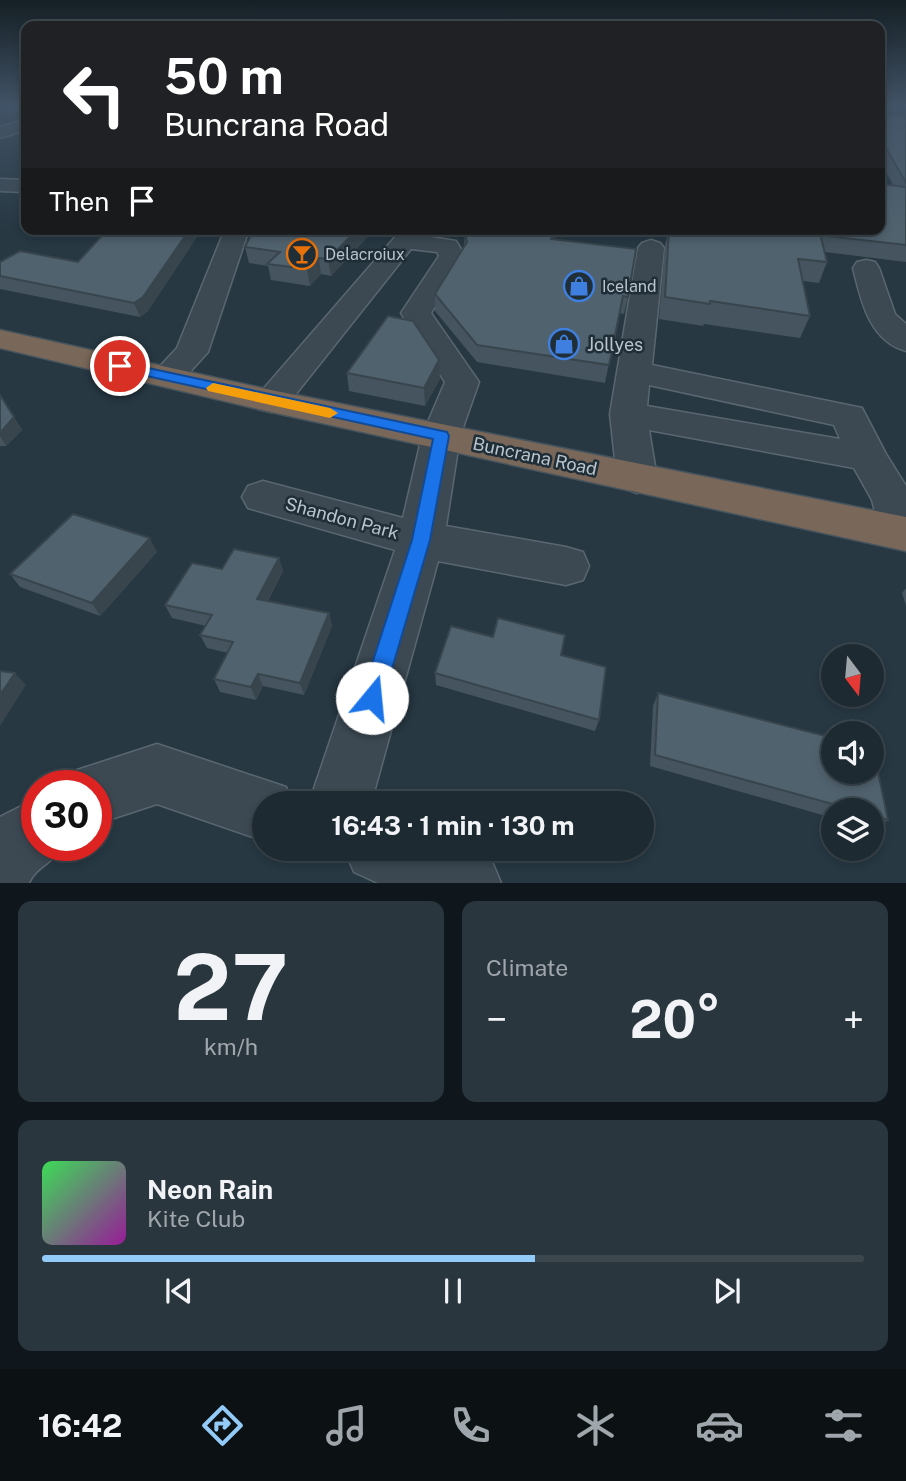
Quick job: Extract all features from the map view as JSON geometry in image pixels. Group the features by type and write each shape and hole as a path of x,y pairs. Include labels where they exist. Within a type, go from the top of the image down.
{"highway":[{"name":"Buncrana Road","path":"0,339 271,401 904,534"}],"street":[{"path":"0,174 21,177"},
{"path":"0,185 21,178"},
{"path":"167,377 192,352 235,235"},
{"name":"Shandon Park","path":"271,401 405,241 447,246 452,257 416,313 462,383 441,436 421,540 344,791"},
{"path":"638,478 628,414 651,248"},
{"path":"866,268 875,305 881,317 906,341"},
{"path":"633,371 849,416 867,457 893,500 904,534"},
{"path":"628,414 867,457"},
{"name":"Shandon Park","path":"262,496 421,540 566,566"},
{"path":"112,788 157,774 252,806"},
{"path":"0,870 10,849 21,842"},
{"path":"409,861 467,883"}],"building":[{"path":"886,147 906,147 906,183"},
{"path":"885,185 906,187 906,245 827,236 885,235"},
{"path":"103,235 186,235 143,297 134,303 0,276 0,262 20,251 78,262"},
{"path":"251,235 352,235 328,259 319,258 307,269 267,264 280,252 245,247"},
{"path":"465,235 553,235 551,239 636,249 628,297 623,296 609,365 477,345 435,294 467,242"},
{"path":"669,235 820,235 827,262 798,259 810,316 665,297"},
{"path":"388,316 413,321 439,360 424,388 347,373"},
{"path":"0,395 14,417 0,433"},
{"path":"73,514 150,538 92,603 10,574"},
{"path":"234,549 279,558 257,599 329,613 300,683 258,674 251,687 214,679 233,642 200,635 212,615 165,605 192,563 222,569"},
{"path":"498,618 565,635 561,655 606,667 599,720 435,673 451,626 493,637"},
{"path":"0,671 15,673 0,695"},
{"path":"658,693 821,735 821,784 880,784 883,798 821,798 821,801 655,755"},
{"path":"884,801 888,820 884,819"}],"slow traffic":[{"path":"213,388 330,413"}],"place":[{"name":"Delacroiux","path":"302,254"},
{"name":"Iceland","path":"579,286"},
{"name":"Jollyes","path":"564,344"}],"route":[{"path":"120,366 441,436 421,540 372,698"}]}
